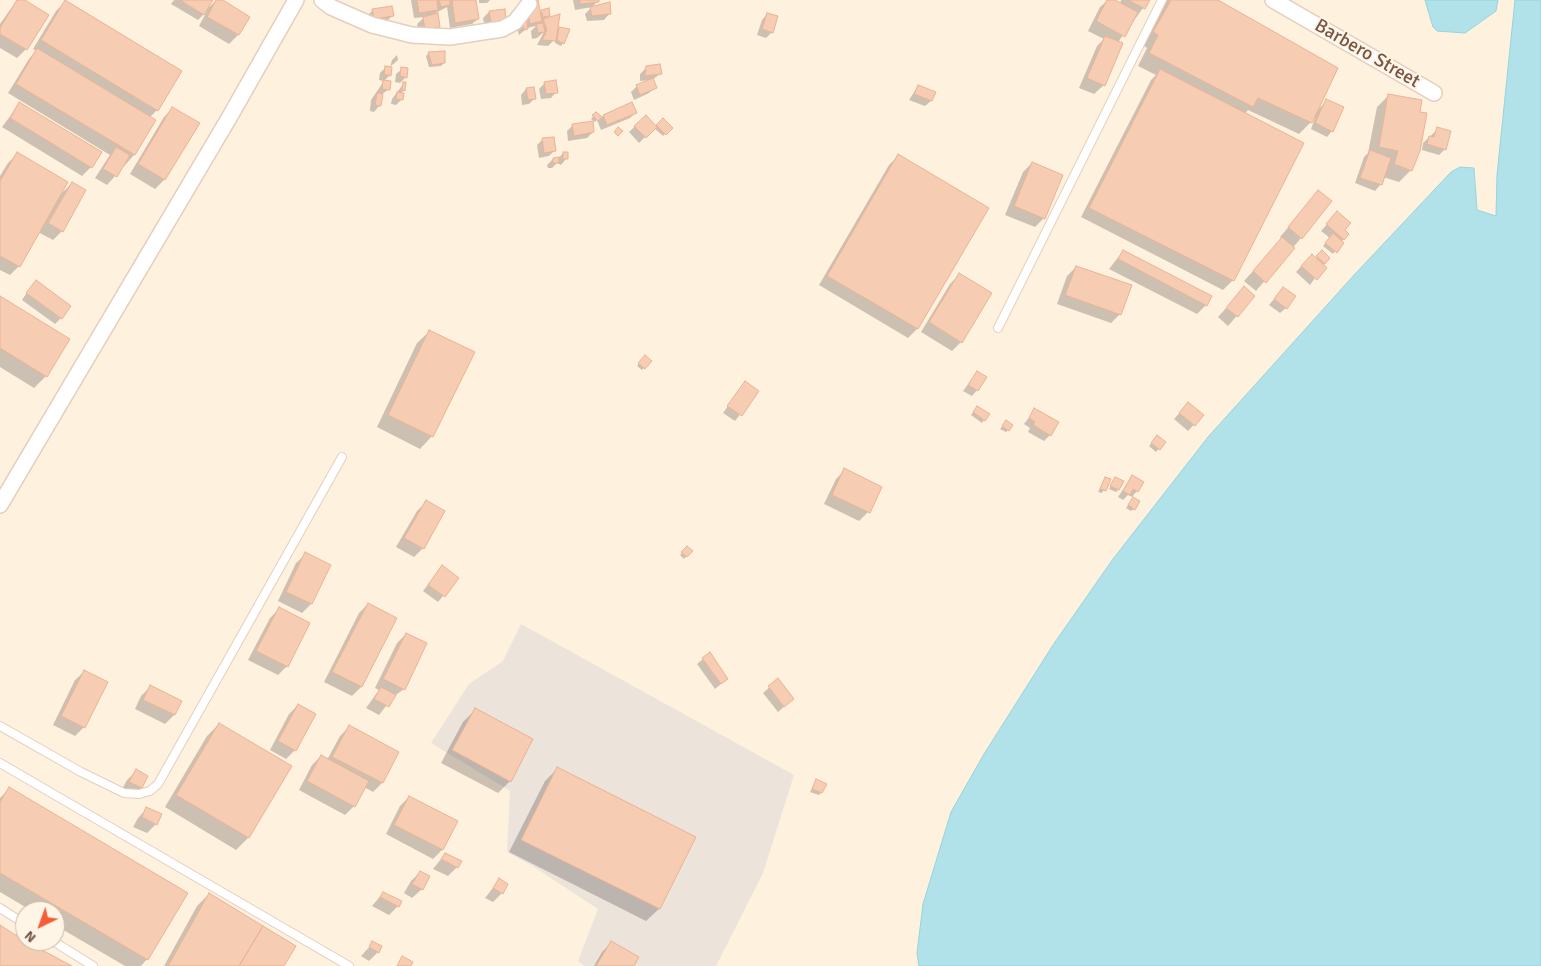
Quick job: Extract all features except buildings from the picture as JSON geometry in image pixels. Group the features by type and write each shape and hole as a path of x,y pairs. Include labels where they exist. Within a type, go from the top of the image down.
{"street":[{"path":"0,505 230,118 296,0"},
{"path":"322,0 331,7 372,26 412,35 450,37 502,29 515,22 529,4"},
{"name":"Barbero Street","path":"1274,0 1434,93"}],"lane":[{"path":"998,328 1162,0"},
{"path":"0,726 81,772 124,792 139,794 150,791 158,784 342,457"},
{"path":"0,763 349,966"},
{"path":"0,908 15,918"},
{"path":"65,949 93,966"}],"shaded area":[{"path":"521,624 794,775 763,873 716,966 584,966 578,961 598,909 531,865 507,852 510,791 431,743 469,684 503,661"}],"water":[{"path":"1425,0 1498,0 1496,11 1465,33 1437,31 1433,27"},
{"path":"1515,0 1541,0 1541,966 919,966 917,953 923,904 951,812 984,754 1053,645 1113,559 1208,437 1355,274 1451,172 1460,167 1474,168 1477,210 1496,216 1497,175"}]}
